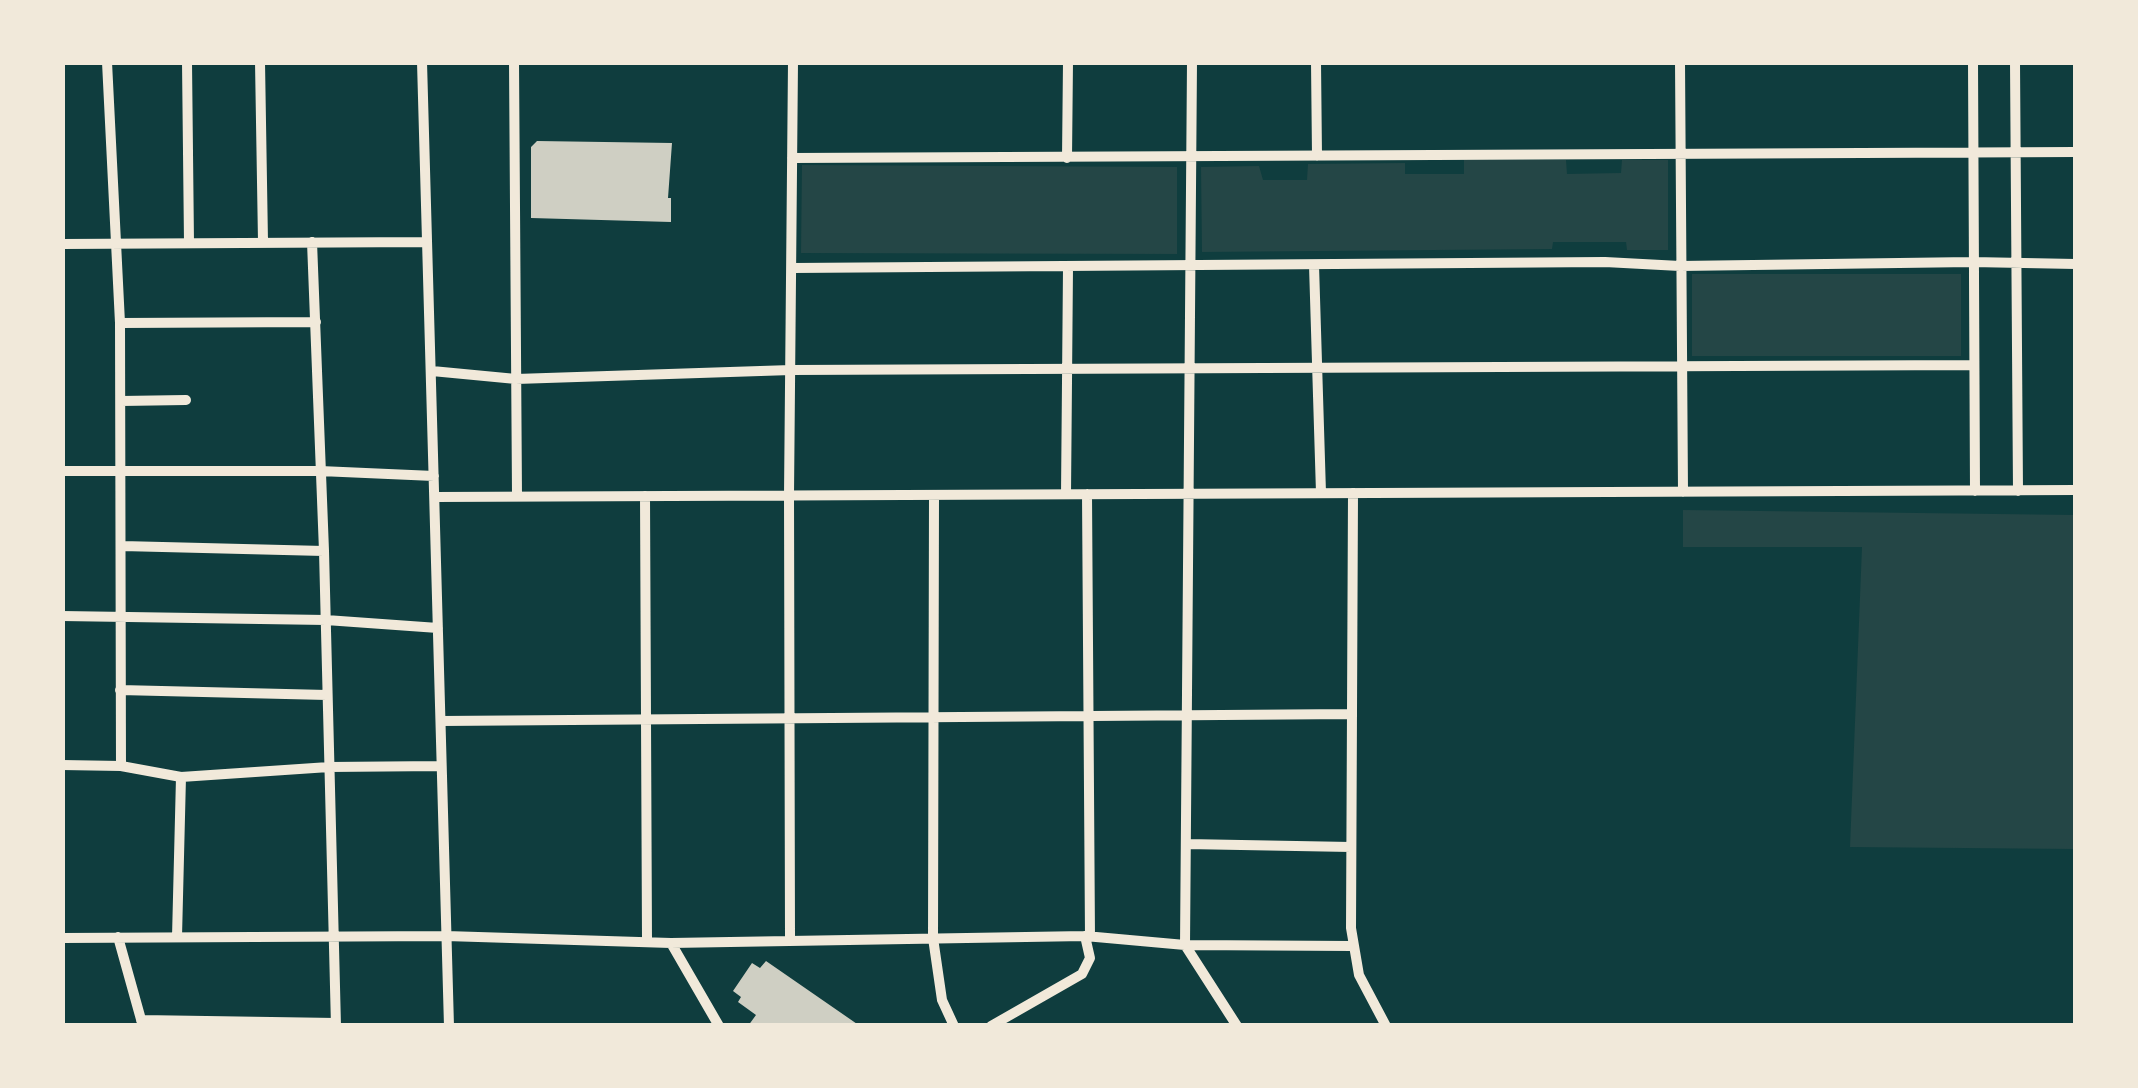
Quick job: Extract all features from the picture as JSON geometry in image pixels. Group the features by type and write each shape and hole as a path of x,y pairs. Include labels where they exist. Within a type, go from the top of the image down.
{"street":[{"path":"107,62 120,322 121,766"},
{"path":"188,62 189,243"},
{"path":"260,62 262,242"},
{"path":"422,62 449,1026"},
{"path":"514,62 517,496"},
{"path":"790,940 789,495 794,62"},
{"path":"1067,158 1068,62"},
{"path":"1192,62 1184,945 1237,1026"},
{"path":"1316,62 1317,156"},
{"path":"1680,62 1683,492"},
{"path":"1973,62 1975,491"},
{"path":"2016,62 2018,490"},
{"path":"792,158 2076,152"},
{"path":"118,937 142,1023 336,1024 312,242"},
{"path":"62,244 426,242"},
{"path":"793,268 1605,262 1680,266 2076,264"},
{"path":"1314,265 1321,493"},
{"path":"1066,494 1068,268"},
{"path":"120,322 316,322"},
{"path":"432,371 516,379 791,370 1974,365"},
{"path":"121,401 186,400"},
{"path":"62,470 320,470 434,476"},
{"path":"436,496 2076,490"},
{"path":"1353,493 1352,946 1360,975 1386,1026"},
{"path":"991,1026 1082,974 1090,958 1087,494"},
{"path":"934,495 934,938 942,1000 954,1026"},
{"path":"645,496 647,941"},
{"path":"122,546 324,551"},
{"path":"62,616 326,620 438,628"},
{"path":"120,690 328,696"},
{"path":"441,721 1352,714"},
{"path":"62,766 121,766 181,777 330,767 440,766"},
{"path":"177,937 181,777"},
{"path":"1186,844 1351,848"},
{"path":"62,938 446,936 671,943 1087,936 1184,945 1352,946"},
{"path":"671,943 719,1026"}],"shaded area":[{"path":"1464,160 1566,160 1567,174 1621,173 1622,160 1668,160 1668,250 1627,250 1626,242 1553,242 1552,249 1202,252 1201,167 1259,166 1263,180 1307,180 1308,164 1405,163 1405,174 1464,174"},
{"path":"802,165 1177,167 1177,254 801,253"},
{"path":"1692,274 1961,274 1961,356 1692,356"},
{"path":"1683,510 2075,515 2075,849 1850,847 1862,547 1683,547"}],"building":[{"path":"537,141 672,143 668,198 671,222 531,218 531,147"},
{"path":"766,961 860,1026 748,1026 756,1015 738,1002 741,997 733,991 752,963 760,968"}]}
